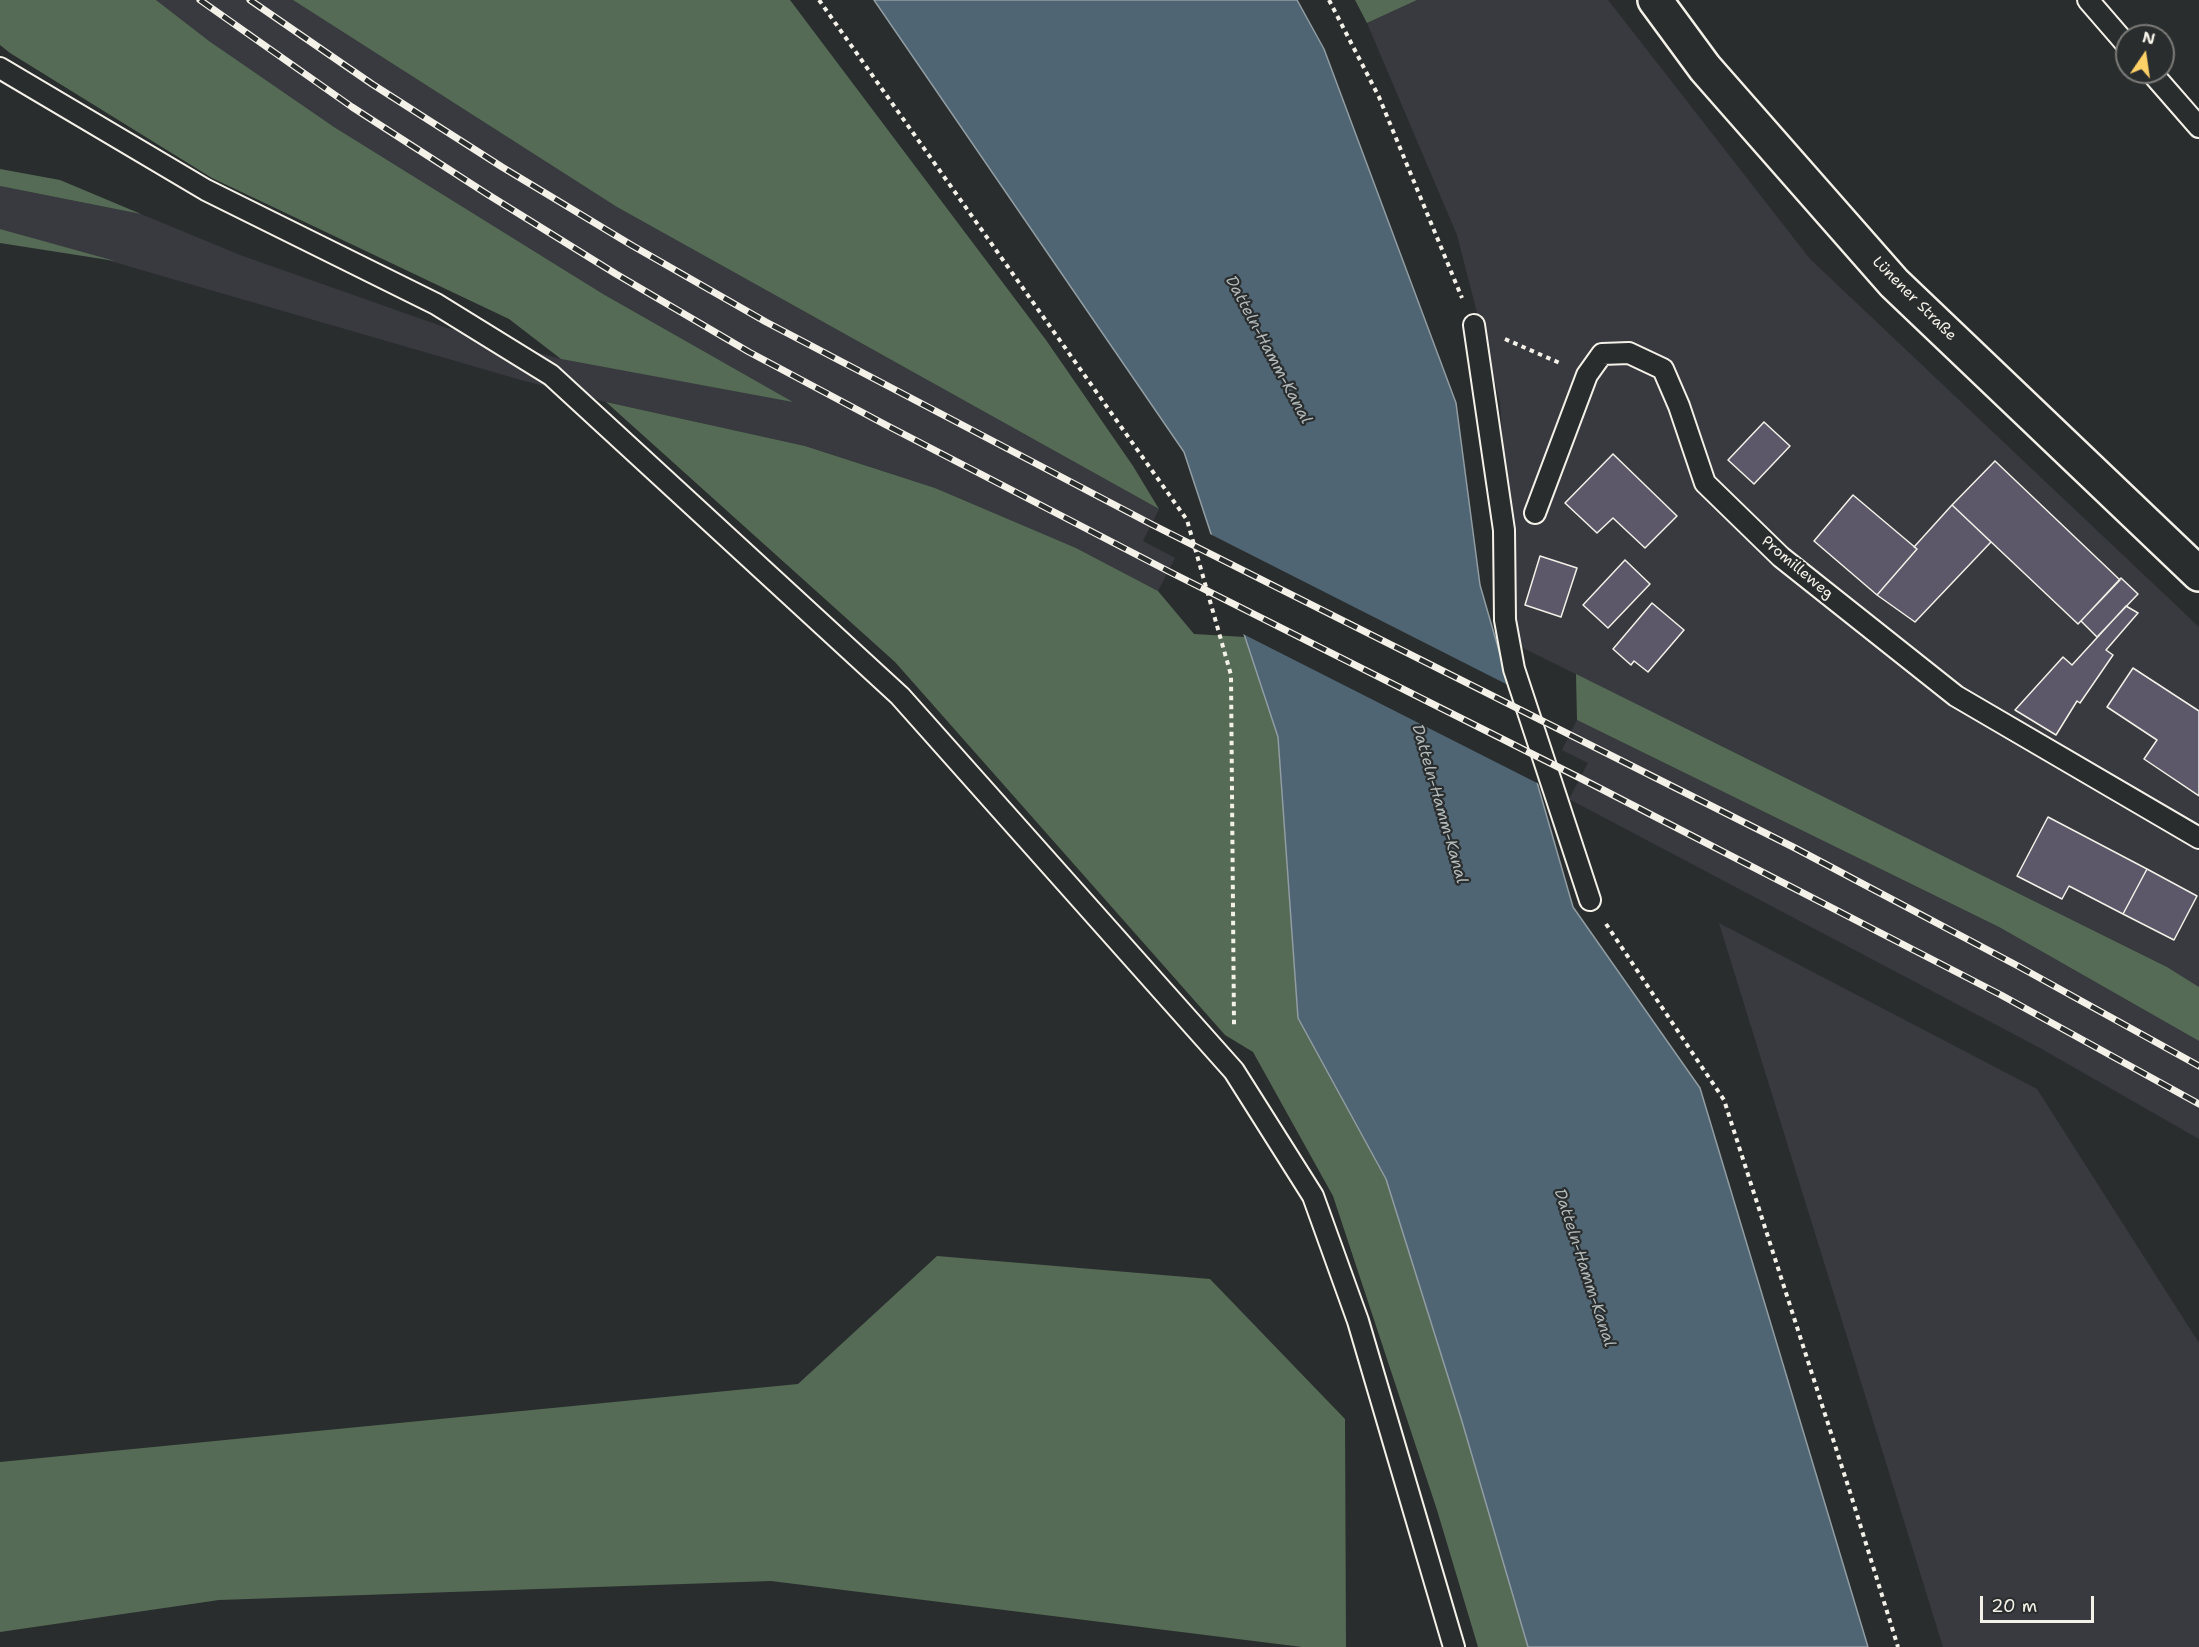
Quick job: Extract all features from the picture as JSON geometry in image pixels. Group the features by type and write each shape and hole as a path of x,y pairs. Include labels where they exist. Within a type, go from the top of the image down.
{"street":[{"name":"Lünener Straße","path":"1655,0 1705,68 1894,283 2199,574"}],"lane":[{"path":"2088,0 2115,31"},
{"path":"0,68 206,190 436,304 551,375 900,696 1234,1071 1313,1196 1358,1322 1454,1647"},
{"path":"2161,84 2199,128"},
{"path":"1474,325 1504,530 1504,620 1514,669 1590,900"},
{"name":"Promilleweg","path":"1535,513 1587,375 1602,354 1629,353 1664,369 1679,406 1704,483 1781,557 1956,696 2199,838"}],"path":[{"path":"819,0 1186,519 1230,675 1234,1071"},
{"path":"1329,0 1378,97 1474,325 1587,375"},
{"path":"1590,900 1724,1100 1898,1647"}],"shaded area":[{"path":"156,0 293,0 617,207 1159,509 1143,541 1175,558 1158,591 1076,548 935,488 805,446 606,402 521,380 0,229 0,186 141,214 240,255 444,327 561,359 791,401 603,294 334,127 209,41"},
{"path":"1417,0 1608,0 1810,259 2199,627 2199,987 2167,967 1517,645 1500,402 1457,235 1367,23"},
{"path":"1577,720 1999,927 2199,1041 2199,1139 2040,1048 1569,799 1588,763 1562,750"},
{"path":"1719,923 2037,1089 2199,1343 2199,1647 1943,1647"}],"green space":[{"path":"0,0 156,0 209,41 334,127 603,294 793,402 561,359 509,319 212,178 10,53 0,45"},
{"path":"293,0 790,0 1046,340 1133,466 1159,509 617,207"},
{"path":"1355,0 1417,0 1367,23"},
{"path":"0,169 60,180 141,214 0,186"},
{"path":"0,229 115,261 0,243"},
{"path":"606,402 805,446 935,488 1076,548 1158,591 1194,634 1245,637 1278,737 1298,1018 1386,1179 1461,1418 1528,1647 1478,1647 1437,1510 1333,1196 1253,1052 1225,1035 895,662"},
{"path":"1576,674 2167,967 2199,987 2199,1041 1999,927 1577,720"},
{"path":"937,1256 1210,1279 1345,1419 1346,1647 1302,1647 771,1581 219,1600 0,1632 0,1462 798,1384"}],"water":[{"name":"Datteln-Hamm-Kanal","path":"874,0 1297,0 1324,49 1456,403 1480,585 1573,907 1700,1088 1868,1647 1528,1647 1461,1418 1386,1179 1298,1018 1278,737 1184,452"}],"pier":[{"path":"1208,533 1512,687 1541,785 1241,633"}],"building":[{"path":"1764,422 1790,446 1754,484 1728,460"},
{"path":"1613,454 1677,516 1645,548 1613,518 1597,533 1565,503"},
{"path":"1995,461 2120,580 2078,624 1952,505"},
{"path":"1853,495 1917,549 1877,595 1814,541"},
{"path":"1952,505 1991,542 1915,622 1877,595 1917,549 1914,547"},
{"path":"1540,556 1577,568 1561,617 1525,605"},
{"path":"1625,560 1650,584 1608,628 1583,605"},
{"path":"2121,578 2138,594 2097,637 2081,621"},
{"path":"1652,603 1684,630 1648,672 1634,661 1631,665 1613,649"},
{"path":"2126,606 2138,613 2106,650 2113,655 2080,703 2077,701 2056,735 2015,710 2063,657 2072,665"},
{"path":"2133,668 2199,711 2199,796 2144,759 2157,740 2107,707"},
{"path":"2048,817 2147,869 2123,914 2069,886 2062,899 2017,876"},
{"path":"2147,869 2197,896 2174,940 2123,914"}],"railway":[{"path":"200,0 352,107 487,194 616,274 749,352 1168,571 1580,778 2001,995 2199,1104"},
{"path":"250,0 372,84 502,167 766,322 1151,524 1795,848 2018,966 2199,1066"}]}
